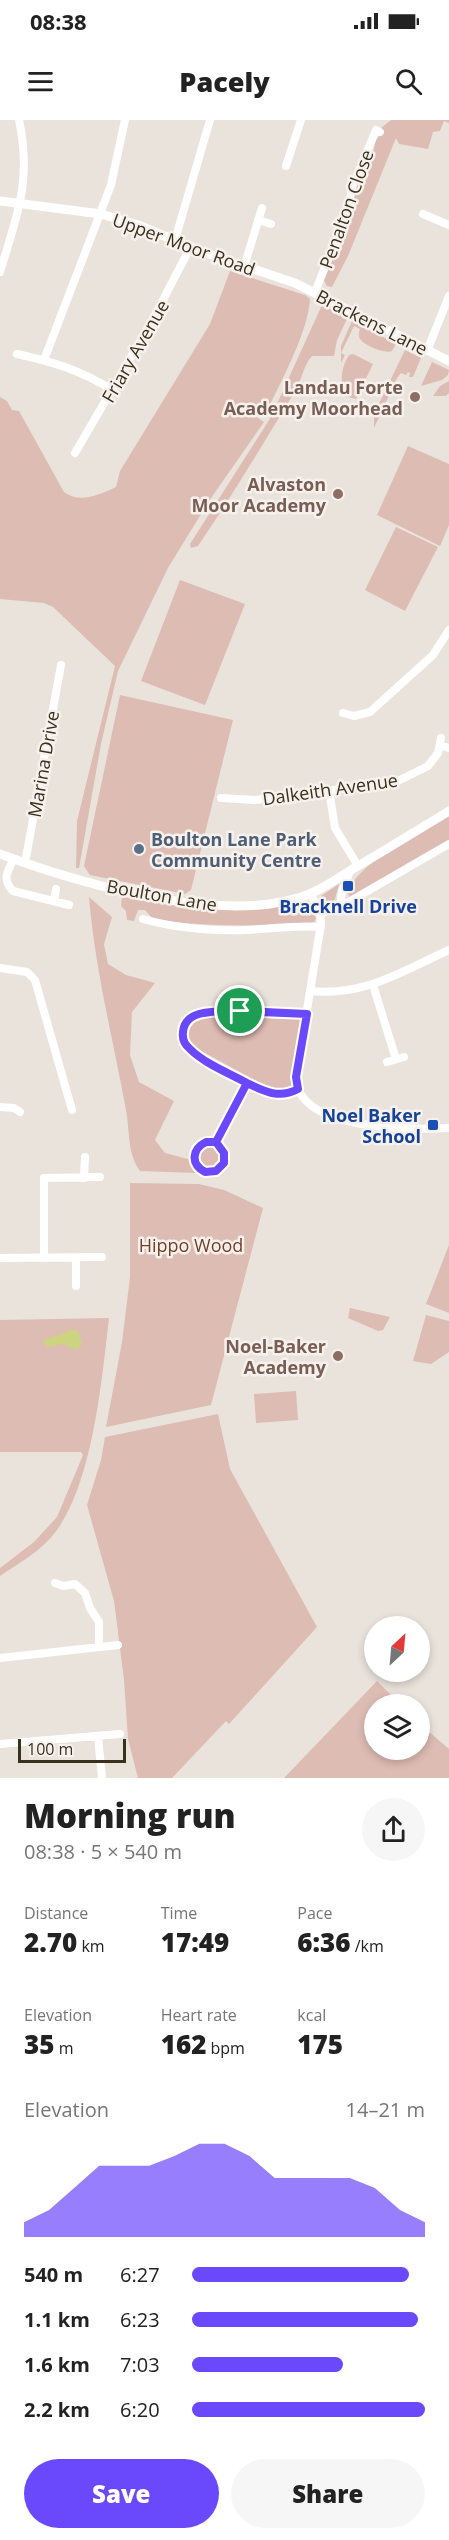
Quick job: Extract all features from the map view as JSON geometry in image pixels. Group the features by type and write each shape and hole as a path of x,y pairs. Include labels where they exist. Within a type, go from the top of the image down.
{"street":[{"path":"0,272 20,204 25,157 19,120"},
{"path":"44,360 111,185 125,120"},
{"path":"175,240 210,120"},
{"path":"286,166 301,120"},
{"name":"Penalton Close","path":"315,292 346,215 358,174 376,130 380,132"},
{"name":"Upper Moor Road","path":"0,201 101,214 138,225 244,267 295,283"},
{"path":"244,267 262,208"},
{"path":"423,214 449,225"},
{"path":"258,220 271,224"},
{"name":"Friary Avenue","path":"75,453 191,246"},
{"name":"Brackens Lane","path":"295,283 449,361"},
{"path":"427,351 449,296"},
{"path":"17,354 82,372 112,390"},
{"path":"343,713 354,716 370,712 445,645 449,630"},
{"name":"Marina Drive","path":"25,863 61,665"},
{"name":"Dalkeith Avenue","path":"221,798 240,796 270,799 403,780 428,766 435,758 441,742 449,748"},
{"path":"329,790 335,828 354,869 342,891 340,907"},
{"name":"Boulton Lane","path":"0,854 95,884 196,904 258,905 283,902 311,894 449,812"},
{"path":"320,914 340,907 449,844"},
{"path":"14,860 6,875 11,889 69,905"},
{"path":"54,901 56,889"},
{"path":"311,894 320,914 321,927 296,1077 298,1089 317,1111 346,1120 397,1127 449,1128"},
{"name":"Boulton Lane","path":"142,919 177,926 225,930 288,926 321,927"},
{"path":"311,991 339,992 374,985 449,950"},
{"path":"0,968 27,972 35,980 72,1110"},
{"path":"374,985 400,1058 387,1062"},
{"path":"298,1089 286,1095 276,1095 247,1083 188,1048 183,1036 187,1021 201,1014 240,1011 307,1014"},
{"path":"216,1142 247,1083"},
{"path":"0,1107 15,1108 20,1112"},
{"path":"206,1142 216,1142 224,1153 224,1163 212,1172 201,1170 194,1161 197,1147 206,1142"},
{"path":"84,1178 85,1157"},
{"path":"44,1258 44,1178 100,1178"},
{"path":"0,1258 102,1257"},
{"path":"75,1258 76,1286"},
{"path":"55,1583 63,1586 76,1580 85,1593 90,1608 99,1622 99,1647"},
{"path":"0,1658 118,1645"},
{"path":"0,1744 120,1734"},
{"path":"98,1736 102,1778"}],"green space":[{"path":"391,120 449,120 449,123 444,121 440,131 433,132 428,149 399,144 396,138 348,256 332,287 327,286 323,279 358,181 363,179 371,162 376,140 383,131 381,128"},
{"path":"230,271 305,295 310,299 308,312 292,358 265,415 257,410 255,416 264,422 209,501 168,568 118,671 101,744 79,868 76,868 77,821 115,666 53,607 44,603 0,599 0,397 7,401 12,410 19,411 64,492 70,496 83,498 116,487 120,471 210,324"},
{"path":"322,305 347,319 337,340 334,356 312,356 309,360 297,389 235,489 198,546 191,548 190,544 271,417"},
{"path":"352,321 396,344 389,352 375,349 360,339 360,329 354,326 341,353 341,346"},
{"path":"405,350 421,358 413,377 409,377 408,372 406,375 401,373 397,378 374,428 374,414"},
{"path":"353,354 373,364 356,399 344,396 342,385 344,365 349,355"},
{"path":"432,362 449,370 448,375 442,380 421,386"},
{"path":"449,381 449,393 446,396 433,396 440,386"},
{"path":"408,446 449,464 449,525 440,546 377,515"},
{"path":"396,527 438,547 405,611 365,590"},
{"path":"180,580 245,604 205,705 141,681"},
{"path":"120,695 233,720 191,890 185,894 90,875 84,866"},
{"path":"449,816 449,841 349,898 350,887 372,863 406,840"},
{"path":"339,884 334,903 326,907 322,906 321,896"},
{"path":"89,897 112,917 104,944 108,964 126,975 155,983 132,1012 130,1055 139,1082 174,1101 155,1140 165,1153 188,1159 195,1173 140,1171 133,1157 100,977"},
{"path":"122,897 189,906 234,909 256,909 301,901 312,907 316,919 314,922 304,924 209,925 153,919 145,910 138,910 134,921 127,920 126,911 121,906"},
{"path":"252,1014 292,1016 300,1020 293,1084 290,1090 275,1091 194,1047 187,1038 190,1025 201,1017"},
{"path":"209,1144 218,1148 222,1157 218,1166 209,1170 200,1166 196,1157 200,1148"},
{"name":"Hippo Wood","path":"130,1183 199,1184 224,1190 263,1208 211,1405 106,1427 122,1342 130,1277"},
{"path":"449,1245 449,1313 426,1304"},
{"path":"350,1308 390,1317 383,1330 378,1331 348,1318"},
{"path":"426,1315 449,1321 449,1352 431,1364 413,1361"},
{"path":"109,1318 94,1428 79,1484 69,1509 57,1530 45,1544 0,1576 0,1568 34,1542 57,1517 83,1455 81,1452 0,1452 0,1320"},
{"path":"296,1391 298,1420 256,1423 254,1394"},
{"path":"218,1414 230,1469 317,1627 229,1724 226,1721 172,1778 138,1778 128,1739 124,1680 114,1601 87,1505 101,1460 105,1437"},
{"path":"378,1682 390,1694 365,1694"},
{"path":"364,1695 364,1760 430,1760 430,1733 449,1749 449,1778 284,1778"}],"shaded area":[{"path":"69,1330 77,1330 82,1343 78,1349 63,1344 47,1347 43,1341 63,1334"}],"place":[{"name":"Landau Forte Academy Moorhead","path":"415,397"},
{"name":"Alvaston Moor Academy","path":"338,494"},
{"name":"Boulton Lane Park Community Centre","path":"139,849"},
{"name":"Bracknell Drive","path":"348,886"},
{"name":"Noel Baker School","path":"433,1125"},
{"name":"Noel-Baker Academy","path":"338,1356"}],"route":[{"path":"240,1011 196,1015 187,1021 183,1029 183,1040 188,1048 247,1083 216,1142 223,1149 224,1163 216,1171 205,1172 197,1167 194,1158 195,1151 197,1147 206,1142 216,1142 233,1113 247,1083 276,1095 286,1095 298,1089 296,1077 307,1014 240,1011"}]}
